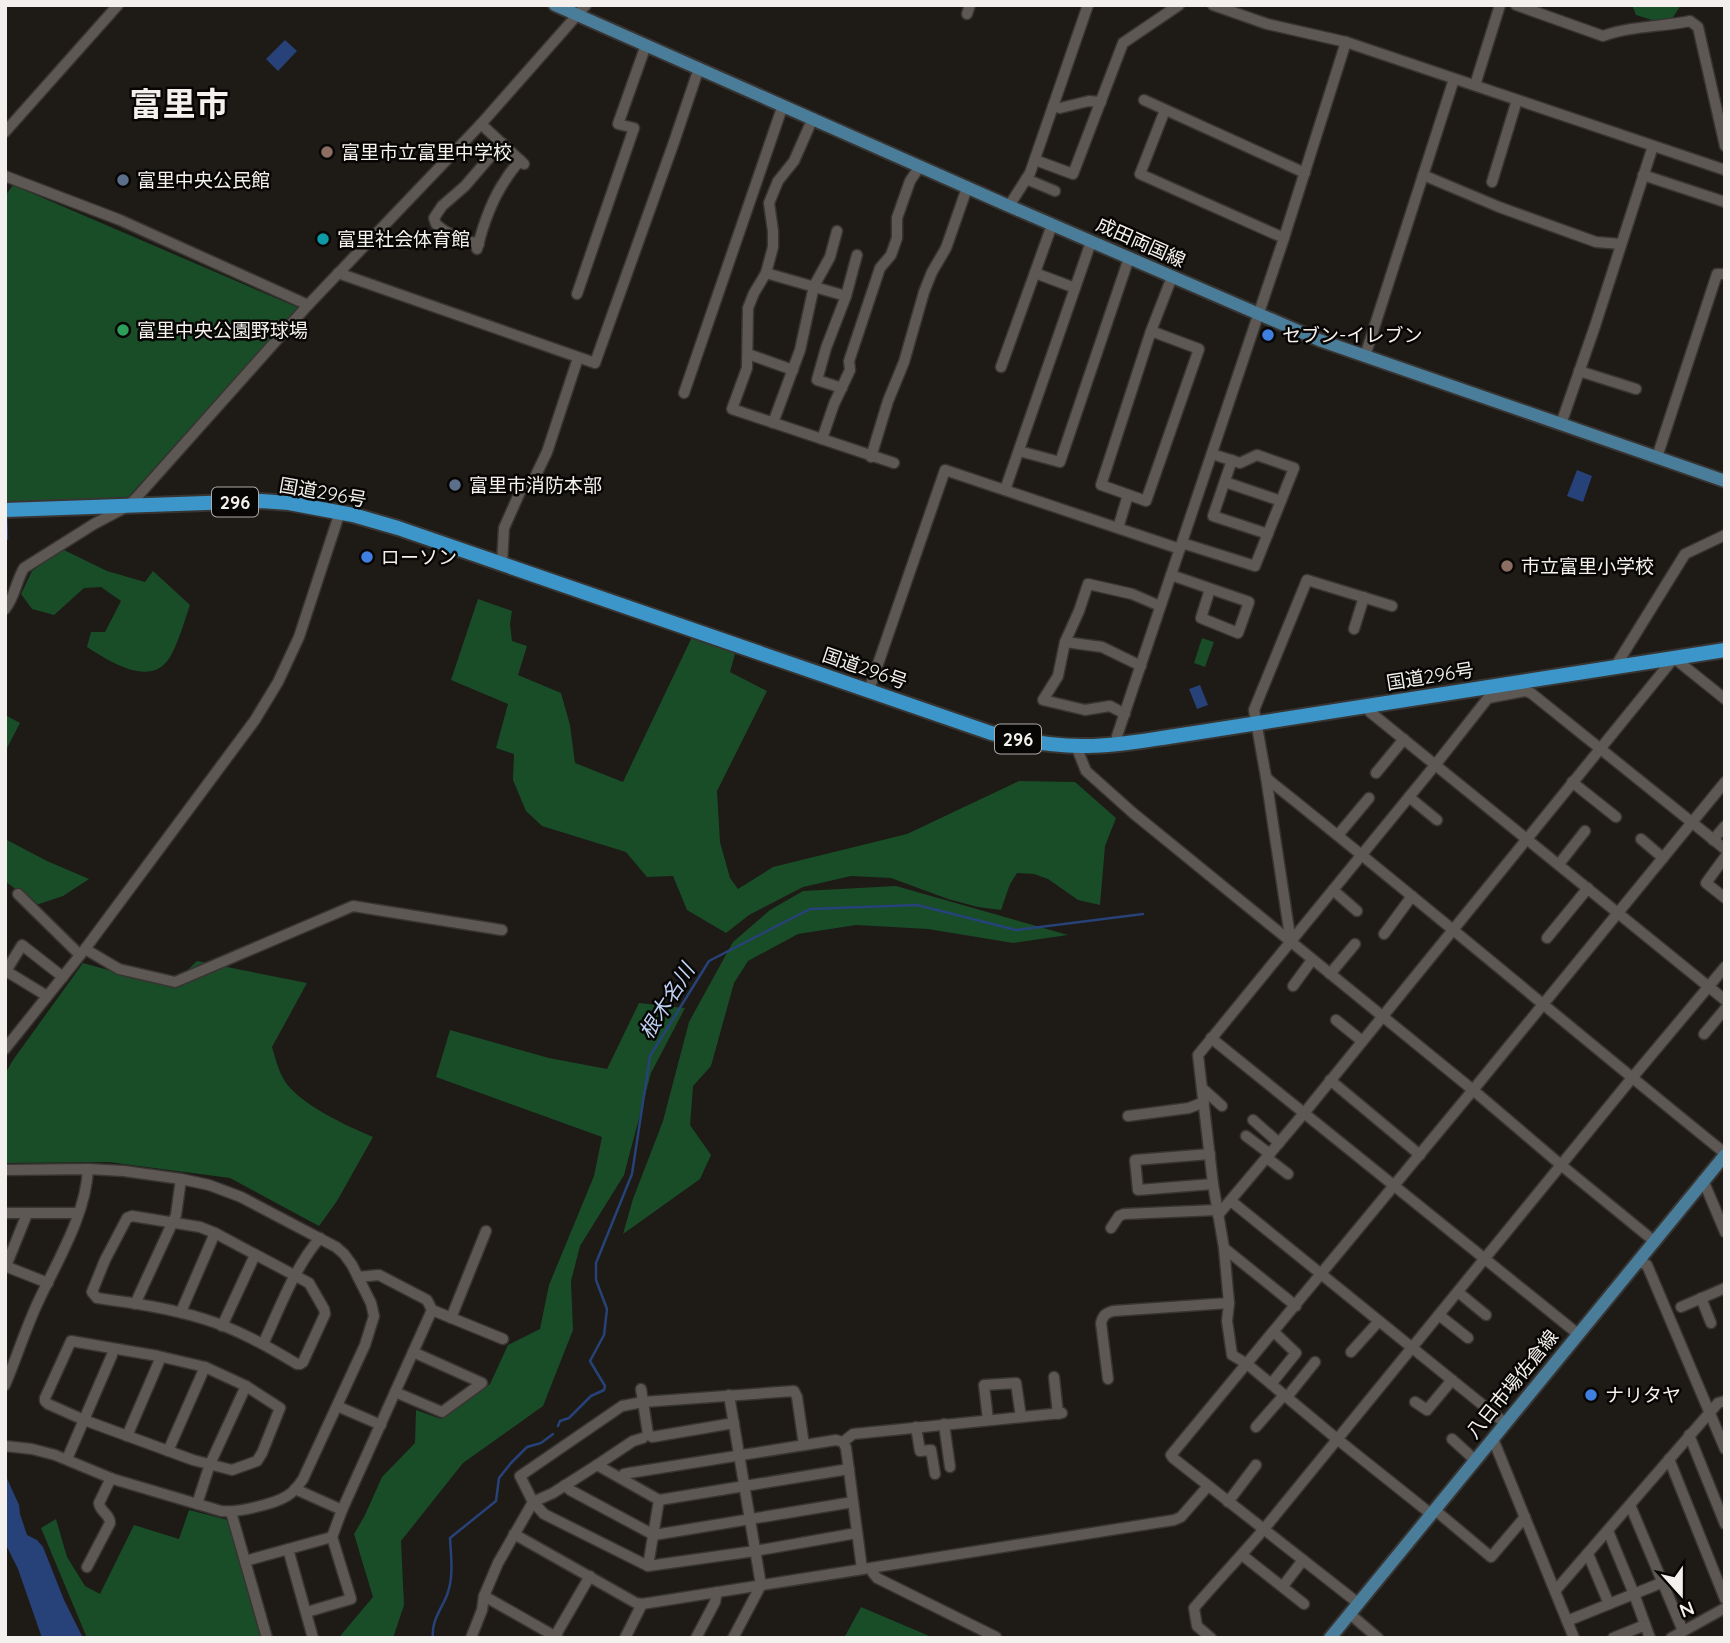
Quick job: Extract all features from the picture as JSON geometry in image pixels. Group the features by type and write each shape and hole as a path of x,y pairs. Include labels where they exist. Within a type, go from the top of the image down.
{"highway":[{"name":"国道296号","path":"5,510 261,501 340,512 398,528 502,563 990,733 1029,742 1076,746 1119,744 1366,706 1502,690 1615,667 1725,650"}],"main road":[{"name":"成田両国線","path":"555,5 582,10 646,45 967,188 1319,340 1725,481"},
{"name":"八日市場佐倉線","path":"1330,1638 1725,1152"}],"street":[{"path":"5,132 118,5"},
{"path":"1009,206 1035,160 1088,5"},
{"path":"1035,160 1073,174 1123,43 1179,5"},
{"path":"1213,5 1266,24 1346,42 1725,170"},
{"path":"1475,85 1500,5"},
{"path":"1516,5 1603,36 1617,31 1690,21 1693,23 1698,27 1725,146"},
{"path":"5,609 12,600 19,575 24,568 128,506 308,305 481,124 582,10"},
{"path":"1119,744 1117,736 1284,238 1346,42"},
{"path":"577,294 634,128 618,124 646,45"},
{"path":"338,273 595,363 699,68"},
{"path":"1365,356 1454,79"},
{"path":"1144,100 1305,173"},
{"path":"1492,182 1517,100"},
{"path":"1053,106 1060,108 1089,101 1101,102"},
{"path":"684,393 783,105"},
{"path":"1165,110 1140,174 1284,238"},
{"path":"813,118 802,147 778,181 769,202 773,247 766,273 748,308 747,368 732,409 894,463"},
{"path":"481,124 502,143 522,162 505,180 488,215 478,247 439,228 434,218 442,206 466,186 502,143"},
{"path":"1561,424 1653,146"},
{"path":"822,439 850,370 849,360 880,268 894,247 897,218 910,181 919,166"},
{"path":"1643,175 1725,202"},
{"path":"5,176 120,220 308,305"},
{"path":"1423,176 1596,242 1622,244"},
{"path":"1026,179 1055,191"},
{"path":"871,457 888,401 904,362 924,292 946,248 967,188"},
{"path":"1001,367 1052,225"},
{"path":"773,423 800,350 814,286 830,257 838,231"},
{"path":"1005,490 1091,242"},
{"path":"842,388 817,380 857,255"},
{"path":"1019,451 1060,462 1129,258"},
{"path":"766,273 846,296"},
{"path":"1035,273 1075,288"},
{"path":"1657,457 1717,274 1725,274"},
{"path":"1151,331 1199,349 1146,501 1101,485 1151,331 1172,277"},
{"path":"748,354 793,370"},
{"path":"502,563 505,528 520,492 535,478 547,452 578,358"},
{"path":"1579,371 1636,389"},
{"path":"869,690 945,470 1118,528 1255,566 1294,468 1257,455 1240,463 1212,454"},
{"path":"1232,460 1213,516 1268,534"},
{"path":"1225,482 1281,500"},
{"path":"1118,528 1128,495"},
{"path":"5,1049 83,952 255,720 274,690 299,637 340,512"},
{"path":"1615,667 1685,554 1725,535"},
{"path":"1171,575 1249,602 1238,633 1201,618 1210,589"},
{"path":"1291,943 1254,710 1307,580 1392,606"},
{"path":"1125,714 1110,705 1085,710 1043,700 1058,676 1065,642 1088,584 1132,594 1160,606"},
{"path":"1354,629 1364,597"},
{"path":"1065,642 1102,647 1141,666"},
{"path":"1111,1228 1119,1216 1124,1214 1218,1212 1231,1201 1674,658 1725,699"},
{"path":"1525,1517 1491,1557 1337,1439 1232,1354 1227,1321 1229,1303 1224,1248 1213,1184 1198,1055 1488,698 1502,690 1531,693 1725,849"},
{"path":"1366,706 1370,712 1725,1000"},
{"path":"1376,773 1404,739"},
{"path":"1076,746 1074,758 1081,773 1090,783 1133,813 1654,1241"},
{"path":"1266,777 1725,1152"},
{"path":"1572,782 1616,817"},
{"path":"1378,1638 1354,1609 1303,1560 1171,1455 1725,782"},
{"path":"1338,835 1369,797"},
{"path":"1409,797 1437,820"},
{"path":"1713,840 1725,827"},
{"path":"1559,864 1585,831"},
{"path":"1641,839 1663,858"},
{"path":"1725,857 1706,883 1725,898"},
{"path":"1548,939 1588,888"},
{"path":"1333,890 1357,911"},
{"path":"18,894 83,952 119,969 176,982 353,906 502,930"},
{"path":"1384,934 1412,896"},
{"path":"1330,974 1355,944"},
{"path":"47,996 6,971 22,945 63,977"},
{"path":"1293,986 1312,960"},
{"path":"1211,1638 1196,1626 1194,1608 1264,1529 1725,967"},
{"path":"1704,1034 1725,1009"},
{"path":"1336,1020 1362,1041"},
{"path":"1212,1038 1578,1334"},
{"path":"1330,1080 1420,1155"},
{"path":"1202,1088 1222,1106"},
{"path":"1128,1115 1189,1108 1204,1102"},
{"path":"1253,1120 1279,1143"},
{"path":"1246,1136 1288,1174"},
{"path":"1210,1154 1135,1160 1138,1190 1213,1184"},
{"path":"5,1385 9,1363 63,1251 78,1213 88,1169"},
{"path":"5,1170 124,1171 209,1185 241,1197 320,1238 344,1254 371,1303 374,1316 365,1345 303,1479 286,1497 231,1512 111,1478 67,1459 40,1451 5,1446"},
{"path":"135,1304 176,1215 181,1179"},
{"path":"1703,1180 1725,1232"},
{"path":"1231,1201 1505,1423"},
{"path":"5,1213 78,1213"},
{"path":"27,1214 6,1266 48,1283"},
{"path":"132,1216 200,1227 215,1233 309,1283 324,1309 323,1320 300,1364 263,1344 203,1318 157,1307 97,1298 92,1292 127,1218 132,1216"},
{"path":"451,1318 486,1231"},
{"path":"182,1313 215,1233"},
{"path":"263,1344 295,1276 320,1238"},
{"path":"1224,1248 1296,1306"},
{"path":"222,1326 255,1255"},
{"path":"1637,1261 1647,1265 1725,1449"},
{"path":"358,1278 379,1275 427,1300 432,1310 503,1339"},
{"path":"1681,1307 1725,1288"},
{"path":"1458,1292 1486,1315"},
{"path":"1701,1298 1711,1323"},
{"path":"1108,1379 1101,1323 1106,1313 1229,1303"},
{"path":"307,1612 351,1599 332,1537 432,1310"},
{"path":"1439,1315 1468,1338"},
{"path":"1350,1352 1378,1321"},
{"path":"1271,1384 1296,1353 1274,1332"},
{"path":"71,1341 161,1357 205,1367 246,1386 280,1408 257,1461 232,1470 210,1464 84,1420 48,1404 45,1398 71,1341"},
{"path":"67,1459 113,1349"},
{"path":"395,1392 443,1412 482,1383 413,1352"},
{"path":"127,1436 161,1357"},
{"path":"1256,1427 1315,1362"},
{"path":"169,1451 205,1367"},
{"path":"843,1442 853,1434 1060,1413 1054,1377"},
{"path":"1415,1402 1427,1410 1452,1380"},
{"path":"988,1420 984,1385 1016,1382 1021,1417"},
{"path":"197,1504 210,1464 246,1386"},
{"path":"641,1390 648,1434 652,1437 734,1423"},
{"path":"804,1445 794,1391 643,1402 622,1406 520,1476 533,1502 544,1514 649,1566 857,1533"},
{"path":"729,1395 761,1586 733,1638"},
{"path":"1555,1591 1689,1435 1718,1403 1725,1401"},
{"path":"337,1406 381,1425"},
{"path":"944,1424 950,1467"},
{"path":"916,1427 920,1451 931,1450 934,1474"},
{"path":"1689,1435 1724,1521"},
{"path":"471,1638 498,1563 533,1502 565,1485 633,1441 643,1438"},
{"path":"1452,1439 1475,1460"},
{"path":"1493,1439 1574,1638"},
{"path":"621,1478 629,1473 739,1455 836,1440 843,1442 857,1533 867,1569 877,1578 996,1637"},
{"path":"1669,1459 1725,1599"},
{"path":"597,1465 659,1500 849,1469"},
{"path":"1228,1502 1256,1465"},
{"path":"87,1567 110,1523 99,1503 111,1478"},
{"path":"565,1485 654,1535 853,1502"},
{"path":"514,1534 642,1604 1174,1520 1181,1517 1208,1486"},
{"path":"295,1489 342,1510"},
{"path":"649,1566 659,1500"},
{"path":"1630,1506 1683,1631"},
{"path":"231,1512 267,1638"},
{"path":"1608,1531 1650,1638"},
{"path":"245,1561 332,1537"},
{"path":"288,1549 313,1638"},
{"path":"1588,1554 1609,1604"},
{"path":"1242,1555 1304,1604"},
{"path":"1283,1586 1303,1560"},
{"path":"484,1596 556,1637 590,1576"},
{"path":"1567,1620 1661,1583"},
{"path":"696,1638 715,1602 717,1592"},
{"path":"625,1638 642,1604"},
{"path":"1671,1638 1725,1608"},
{"path":"1612,1638 1645,1625"}],"green space":[{"path":"1632,5 1681,5 1668,25 1636,15"},
{"path":"13,185 299,308 130,495 127,502 5,505 5,196"},
{"path":"62,549 107,571 145,582 153,571 190,605 179,639 162,666 141,672 118,665 87,647 91,632 105,632 121,601 101,587 84,588 54,615 32,609 21,594 32,571"},
{"path":"478,599 512,611 512,641 527,646 518,675 561,693 570,725 575,763 623,782 692,637 736,650 730,672 767,691 717,791 720,842 730,878 738,889 773,867 907,834 1019,781 1075,782 1116,818 1105,846 1100,905 1078,900 1048,879 1034,874 1017,873 1001,910 948,899 891,878 851,876 803,887 749,915 726,933 687,910 673,876 647,877 626,852 542,826 526,811 513,780 514,754 496,748 508,704 451,680"},
{"path":"1202,638 1214,642 1205,667 1194,663"},
{"path":"5,715 20,723 5,752"},
{"path":"5,839 89,879 63,896 36,905 5,881"},
{"path":"896,886 1068,935 1013,943 928,929 856,925 798,934 748,961 734,983 711,1066 693,1086 690,1125 711,1155 700,1179 623,1234 633,1199 663,1121 689,1022 733,942 770,910 803,891"},
{"path":"197,961 307,983 272,1047 283,1078 310,1105 373,1137 337,1201 319,1226 230,1178 109,1162 5,1163 5,1074 83,963 170,987"},
{"path":"639,1003 685,1008 651,1073 624,1175 580,1246 571,1281 573,1330 543,1406 463,1463 401,1541 404,1605 393,1638 341,1638 373,1597 354,1534 382,1477 415,1443 416,1410 441,1419 490,1384 508,1345 540,1329 549,1285 594,1176 602,1137 436,1077 450,1030 549,1058 607,1069"},
{"path":"189,1510 228,1520 265,1638 87,1638 41,1528 56,1519 67,1557 85,1586 100,1594 134,1525 179,1539"},
{"path":"861,1607 934,1638 844,1638"}],"water":[{"path":"285,40 297,51 278,71 266,59"},
{"path":"1577,470 1592,476 1583,502 1567,496"},
{"path":"1200,685 1208,705 1197,709 1189,689"},
{"path":"5,1474 19,1505 27,1535 43,1547 64,1600 83,1638 42,1638 18,1569 5,1543"}],"waterway":[{"path":"5,475 6,503"},
{"path":"5,542 6,513"},
{"name":"根木名川","path":"558,1426 560,1421 569,1418 591,1396 604,1390 605,1386 590,1361 604,1335 607,1309 596,1280 596,1263 632,1174 650,1056 709,961 810,909 917,905 1016,930 1143,914"},
{"name":"根木名川","path":"433,1638 435,1621 451,1581 450,1538 496,1501 499,1478 511,1463 527,1447 541,1443 553,1434"}],"place":[{"name":"富里市立富里中学校","path":"327,152"},
{"name":"富里中央公民館","path":"123,180"},
{"name":"富里社会体育館","path":"323,239"},
{"name":"富里中央公園野球場","path":"123,330"},
{"name":"セブン-イレブン","path":"1268,335"},
{"name":"富里市消防本部","path":"455,485"},
{"name":"ローソン","path":"367,557"},
{"name":"市立富里小学校","path":"1507,566"},
{"name":"ナリタヤ","path":"1591,1395"}],"district":[{"name":"富里市","path":"179,103"}]}
